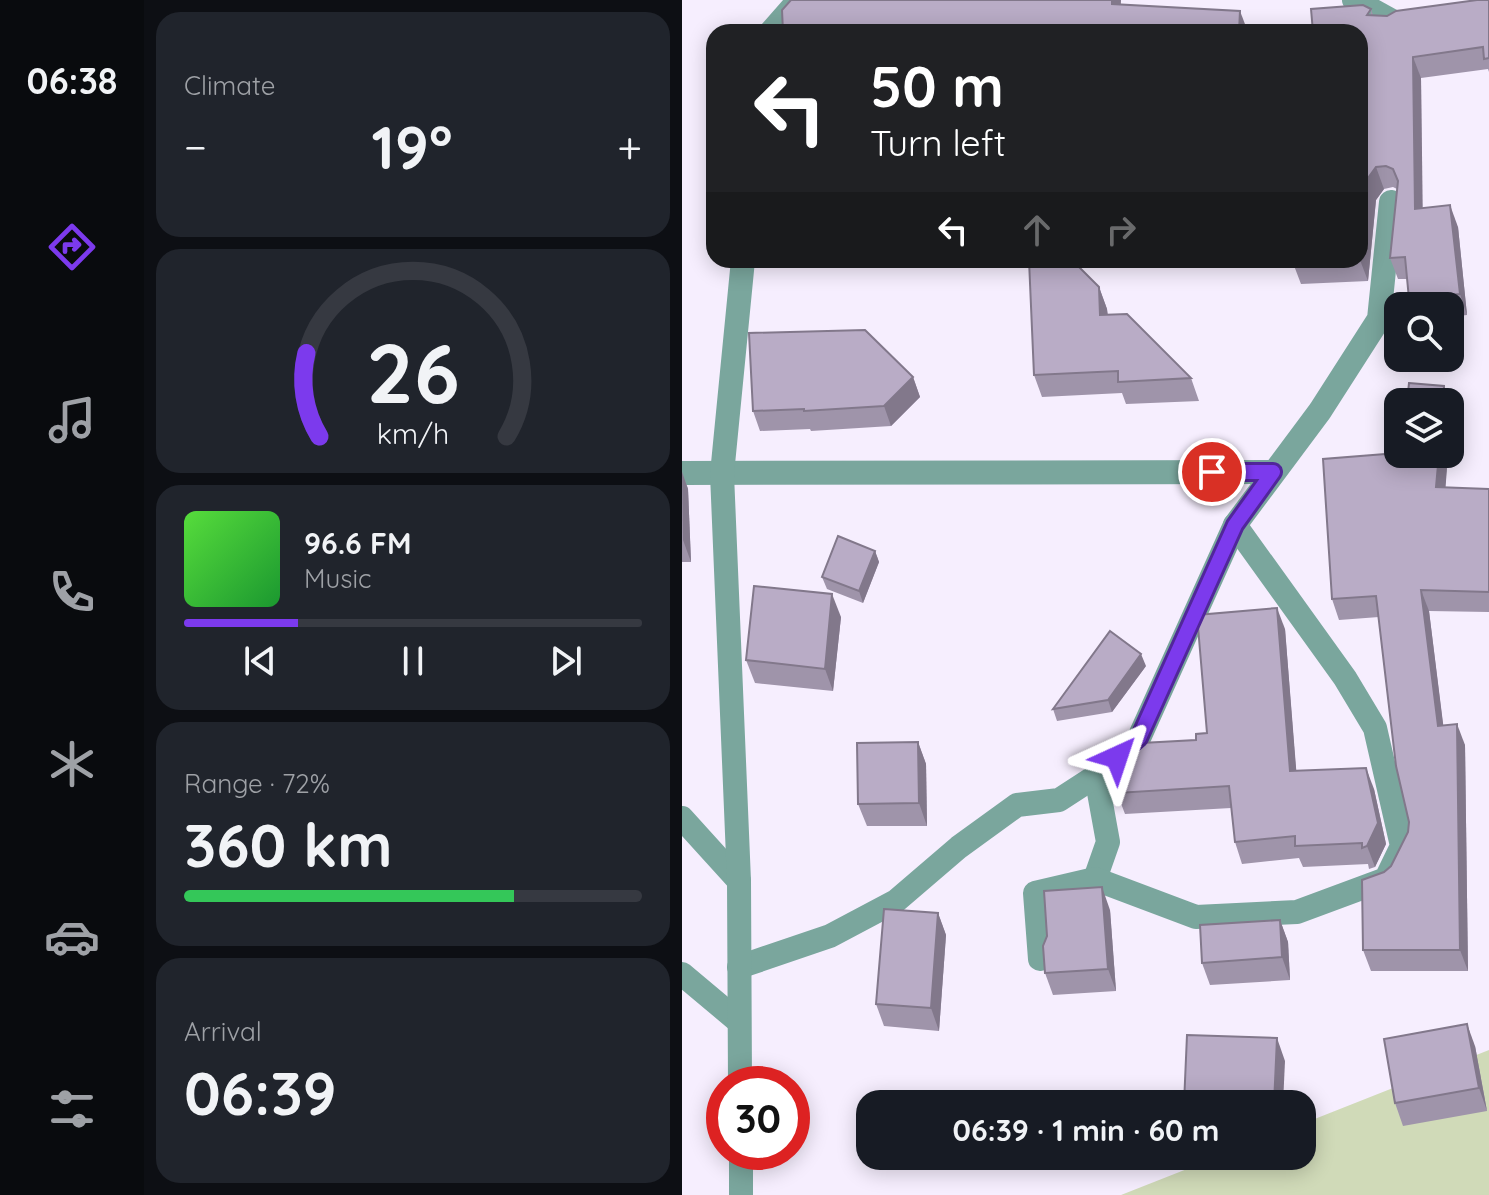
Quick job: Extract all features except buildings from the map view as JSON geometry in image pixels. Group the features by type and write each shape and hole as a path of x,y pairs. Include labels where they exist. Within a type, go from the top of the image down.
{"street":[{"path":"778,24 799,0"},
{"path":"1354,0 1394,22"},
{"path":"739,967 830,936 896,901 959,847 1017,805 1059,800 1096,776 1139,738 1235,525 1320,411 1379,319 1391,202"},
{"path":"739,1066 739,881 722,474 742,268"},
{"path":"682,473 1273,472"},
{"path":"1040,959 1035,893 1095,879 1196,917 1297,912 1386,879 1402,846 1375,728 1345,678 1235,525"},
{"path":"1095,879 1108,842 1096,776"},
{"path":"682,818 739,881"},
{"path":"682,974 738,1021"},
{"path":"741,1170 741,1195"}],"green space":[{"path":"1489,1050 1489,1195 1121,1195 1184,1170 1316,1170 1316,1118"}],"route":[{"path":"1117,757 1139,738 1235,525 1273,472 1212,472"}]}
